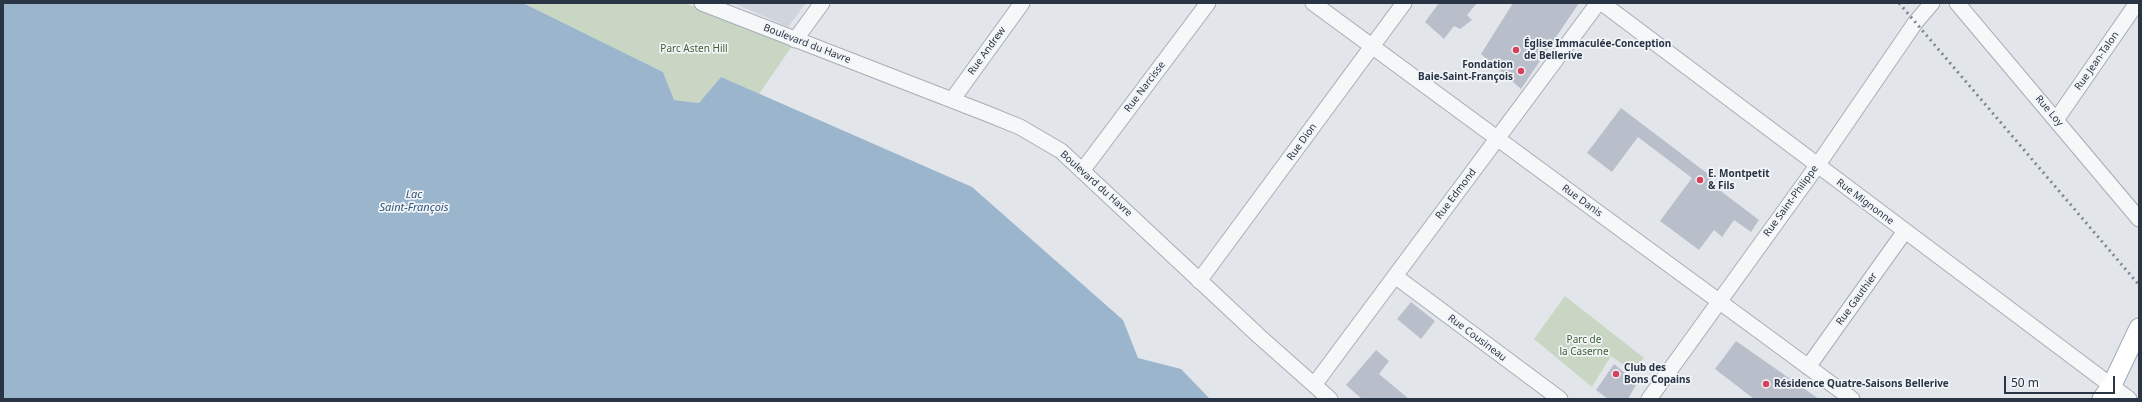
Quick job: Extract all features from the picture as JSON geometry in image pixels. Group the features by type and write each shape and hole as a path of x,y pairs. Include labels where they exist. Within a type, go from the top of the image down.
{"main road":[{"path":"2107,392 2139,328"}],"street":[{"name":"Boulevard du Havre","path":"702,3 1020,127 1061,151 1199,281 1330,399"},
{"path":"795,40 822,3"},
{"name":"Rue Andrew","path":"952,100 1022,3"},
{"name":"Rue Narcisse","path":"1082,171 1208,3"},
{"name":"Rue Danis","path":"1313,3 1852,399"},
{"name":"Rue Dion","path":"1199,281 1404,3"},
{"name":"Rue Edmond","path":"1314,385 1598,3"},
{"name":"Rue Mignonne","path":"1602,3 1905,231 2107,392 2129,399"},
{"name":"Rue Saint-Philippe","path":"1649,399 1817,166 1915,23 1932,3"},
{"name":"Rue Loy","path":"1957,3 2139,219"},
{"name":"Rue Jean-Talon","path":"2056,120 2137,3"},
{"name":"Rue Gauthier","path":"1808,367 1905,231"},
{"name":"Rue Cousineau","path":"1395,276 1560,399"}],"shaded area":[{"path":"733,3 806,3 788,27"}],"green space":[{"name":"Parc Asten Hill","path":"523,3 685,3 792,46 759,94 721,77 699,103 674,100 663,72"},
{"name":"Parc de la Caserne","path":"1565,296 1644,358 1633,372 1611,356 1592,387 1534,339"}],"water":[{"name":"Lac Saint-François","path":"3,3 523,3 663,72 674,100 699,103 721,77 972,187 1123,320 1138,358 1181,369 1210,399 3,399"}],"building":[{"path":"1439,3 1477,3 1467,15 1472,20 1460,29 1454,26 1444,39 1425,22"},
{"name":"Église Immaculée-Conception de Bellerive","path":"1513,3 1579,3 1521,89 1481,54"},
{"name":"E. Montpetit & Fils","path":"1621,108 1712,177 1709,182 1759,220 1751,232 1734,220 1722,237 1714,230 1699,250 1660,221 1692,178 1638,137 1612,172 1587,153"},
{"path":"1411,302 1435,321 1421,339 1397,319"},
{"name":"Résidence Quatre-Saisons Bellerive","path":"1736,341 1819,399 1754,399 1715,369"},
{"path":"1376,350 1389,361 1379,374 1409,399 1362,399 1346,385"},
{"name":"Club des Bons Copains","path":"1614,364 1637,383 1628,399 1608,399 1596,390"}],"railway":[{"path":"1899,3 2139,285"}],"place":[{"name":"Église Immaculée-Conception de Bellerive","path":"1516,50"},
{"name":"Fondation Baie-Saint-François","path":"1521,71"},
{"name":"E. Montpetit & Fils","path":"1700,180"},
{"name":"Club des Bons Copains","path":"1616,374"},
{"name":"Résidence Quatre-Saisons Bellerive","path":"1766,384"}]}
